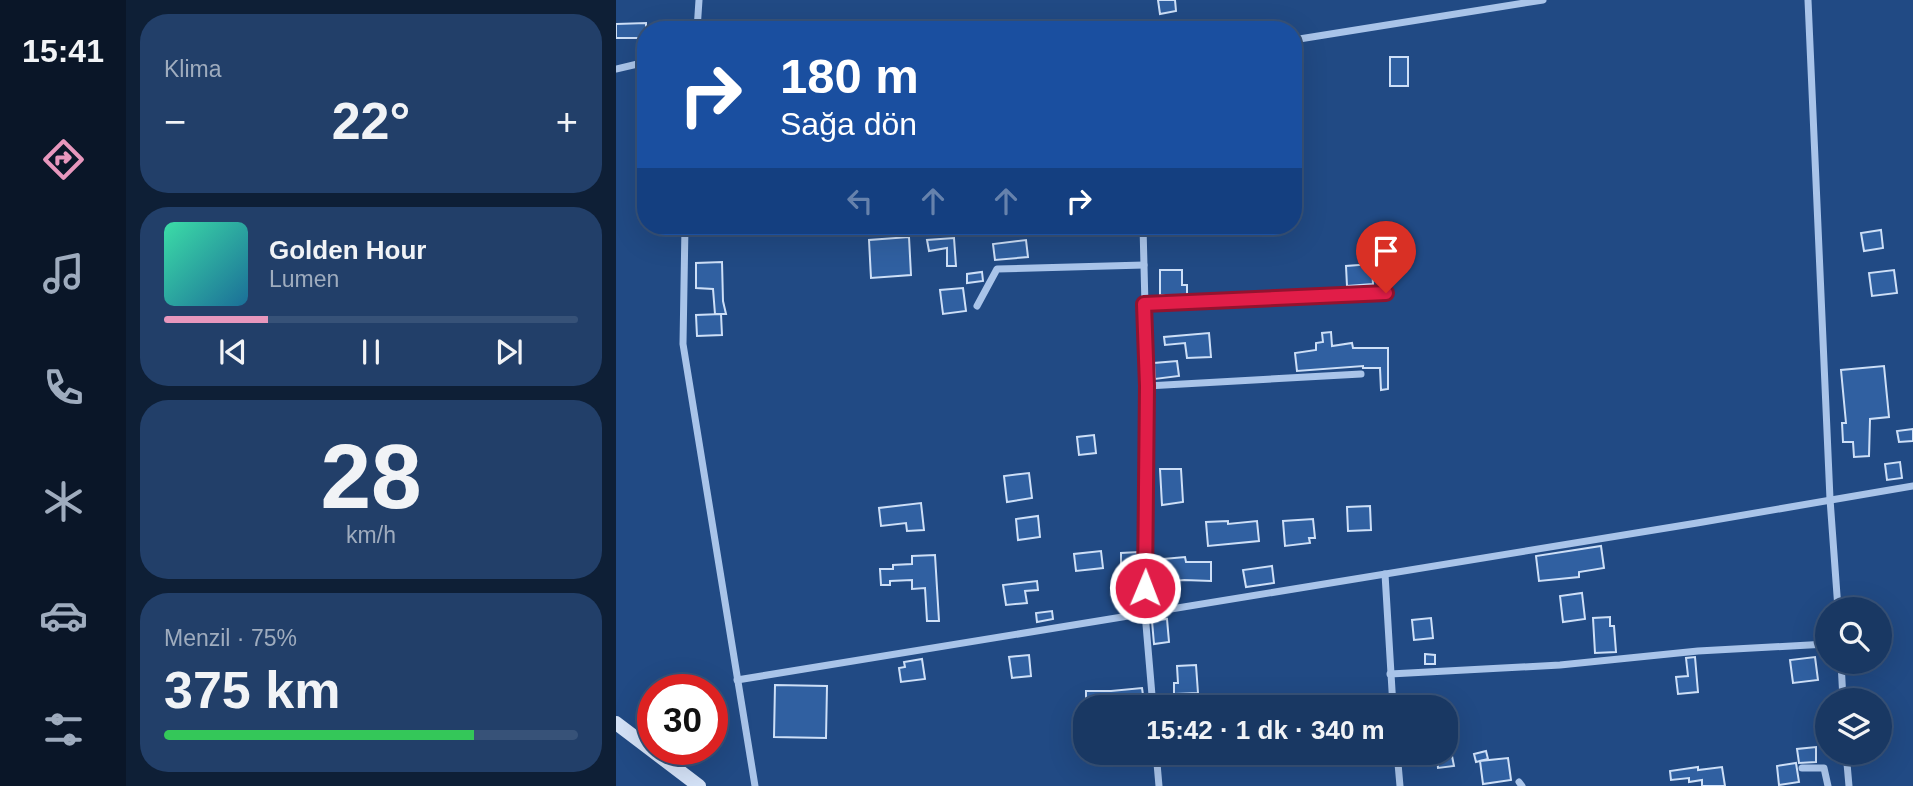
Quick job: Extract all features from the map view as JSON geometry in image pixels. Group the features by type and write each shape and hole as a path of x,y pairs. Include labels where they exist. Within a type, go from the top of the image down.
{"street":[{"path":"698,21 699,0"},
{"path":"1302,39 1543,0"},
{"path":"1808,0 1830,499 1837,597"},
{"path":"616,69 637,64"},
{"path":"685,235 683,344 755,786"},
{"path":"1143,235 1147,386 1145,613 1152,695"},
{"path":"977,306 997,269 1144,265"},
{"path":"1144,304 1386,293"},
{"path":"1147,386 1361,374"},
{"path":"737,680 1913,486"},
{"path":"1385,574 1392,695"},
{"path":"1390,674 1560,665 1698,651 1815,645"},
{"path":"616,723 699,786"},
{"path":"1157,765 1159,786"},
{"path":"1398,765 1400,786"},
{"path":"1847,765 1849,786"},
{"path":"1802,768 1824,768 1828,786"}],"building":[{"path":"1158,0 1175,0 1176,11 1160,14"},
{"path":"637,23 637,38 616,38 616,24"},
{"path":"1390,57 1408,57 1408,86 1390,86"},
{"path":"1881,230 1883,248 1864,251 1861,233"},
{"path":"909,237 911,275 871,278 869,240"},
{"path":"954,238 956,266 947,266 947,248 929,251 927,240"},
{"path":"1026,240 1028,257 995,260 993,244"},
{"path":"722,262 726,314 715,314 713,289 696,288 696,263"},
{"path":"1372,264 1373,284 1347,286 1346,266"},
{"path":"1160,270 1182,270 1182,285 1187,285 1187,295 1160,295"},
{"path":"1894,270 1897,293 1872,296 1869,273"},
{"path":"982,272 983,281 967,283 967,274"},
{"path":"963,288 966,311 943,314 940,290"},
{"path":"721,314 722,335 697,336 696,315"},
{"path":"1331,332 1332,346 1352,343 1353,348 1388,348 1388,389 1381,390 1380,368 1363,366 1297,371 1295,353 1316,350 1316,343 1323,342 1322,333"},
{"path":"1209,333 1211,357 1187,358 1185,343 1165,345 1164,337"},
{"path":"1177,361 1179,376 1155,379 1154,363"},
{"path":"1884,366 1889,417 1870,419 1869,456 1854,457 1853,442 1843,442 1842,423 1846,423 1841,370"},
{"path":"1913,429 1913,441 1899,442 1897,431"},
{"path":"1094,435 1096,453 1079,455 1077,437"},
{"path":"1900,462 1902,478 1887,480 1885,464"},
{"path":"1160,469 1181,469 1183,502 1162,505"},
{"path":"1029,473 1032,498 1007,502 1004,476"},
{"path":"921,503 924,530 907,531 906,523 881,526 879,508"},
{"path":"1370,506 1371,530 1348,531 1347,507"},
{"path":"1038,516 1040,537 1018,540 1016,519"},
{"path":"1313,519 1315,538 1309,538 1310,543 1285,546 1283,521"},
{"path":"1228,521 1228,524 1257,521 1259,541 1208,546 1206,522"},
{"path":"1601,546 1604,568 1579,572 1579,577 1539,581 1536,556"},
{"path":"1101,551 1103,568 1076,571 1074,554"},
{"path":"1139,552 1139,571 1121,572 1121,553"},
{"path":"935,555 939,621 927,621 925,588 912,589 912,580 890,581 890,585 881,585 880,569 912,564 912,556"},
{"path":"1185,557 1186,562 1211,562 1211,581 1151,583 1152,560"},
{"path":"1272,566 1274,583 1246,587 1243,570"},
{"path":"1037,581 1038,590 1025,591 1027,603 1006,605 1003,585"},
{"path":"1582,593 1585,619 1563,622 1560,596"},
{"path":"1052,611 1053,619 1037,622 1036,613"},
{"path":"1610,617 1610,626 1614,626 1616,652 1595,653 1593,618"},
{"path":"1431,618 1433,638 1414,640 1412,620"},
{"path":"1167,619 1169,642 1154,644 1152,621"},
{"path":"1425,654 1435,655 1435,664 1425,664"},
{"path":"1029,655 1031,676 1012,678 1009,657"},
{"path":"1695,657 1698,692 1678,694 1676,677 1688,676 1686,658"},
{"path":"1815,657 1815,674 1818,680 1793,683 1790,660"},
{"path":"922,659 925,679 901,682 899,668 905,667 904,662"},
{"path":"1196,665 1198,693 1174,694 1174,683 1178,683 1177,666"},
{"path":"775,685 827,686 826,738 774,737"},
{"path":"1142,688 1143,695 1086,695 1086,691"},
{"path":"1815,747 1815,762 1799,763 1797,749"},
{"path":"1486,751 1488,759 1476,762 1474,754"},
{"path":"1508,758 1511,780 1483,784 1480,761"},
{"path":"1796,763 1799,782 1779,785 1777,766"},
{"path":"1438,765 1454,766 1438,768"},
{"path":"1698,767 1698,770 1722,767 1725,786 1702,786 1702,780 1689,782 1689,778 1671,780 1670,771"}],"route":[{"path":"1145,588 1147,386 1144,304 1386,293"}]}
